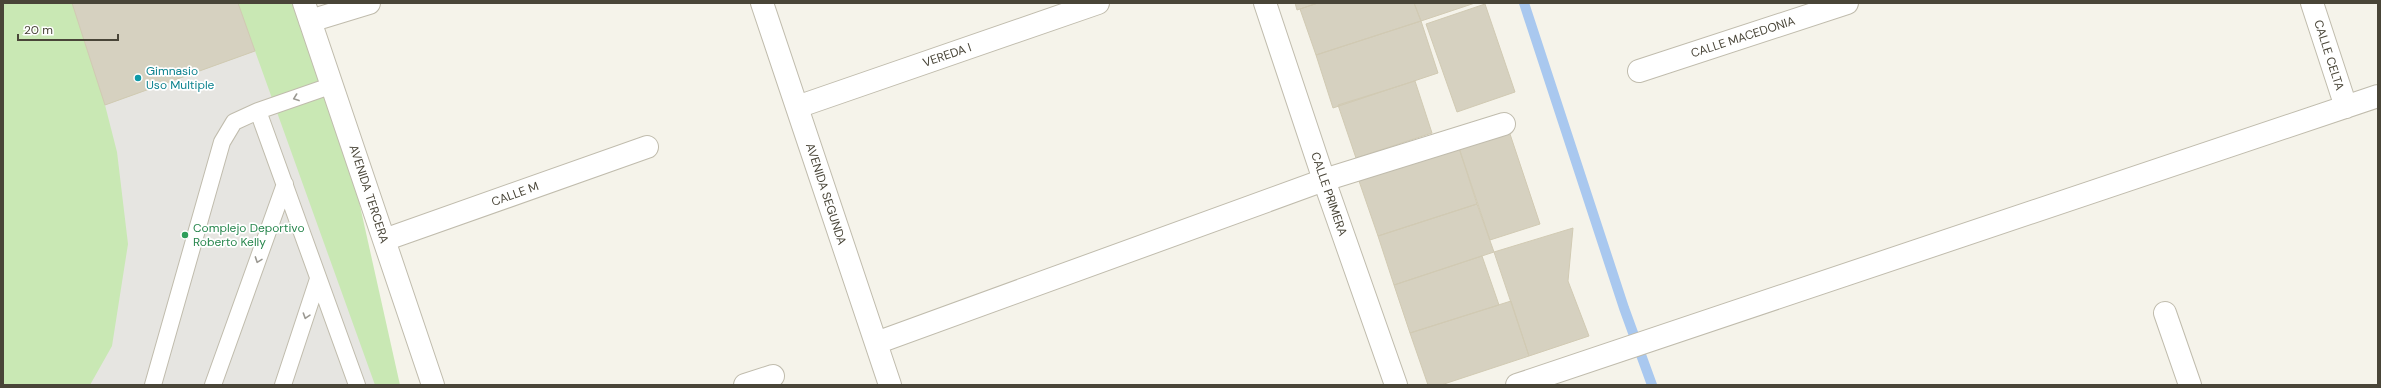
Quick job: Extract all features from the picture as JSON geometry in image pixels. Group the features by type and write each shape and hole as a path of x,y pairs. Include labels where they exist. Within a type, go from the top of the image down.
{"street":[{"path":"307,12 369,3"},
{"name":"AVENIDA SEGUNDA","path":"762,3 890,385"},
{"name":"VEREDA I","path":"797,107 1098,3"},
{"name":"CALLE PRIMERA","path":"1265,3 1324,180 1396,385"},
{"name":"CALLE MACEDONIA","path":"1639,71 1847,3"},
{"name":"CALLE CELTA","path":"2312,3 2346,107"},
{"name":"AVENIDA TERCERA","path":"307,12 333,85 433,385"},
{"path":"1518,385 2378,96"},
{"path":"876,343 1324,180 1504,124"},
{"name":"CALLE M","path":"384,240 647,147"},
{"path":"2165,313 2190,385"},
{"path":"746,385 773,376"}],"lane":[{"path":"153,385 222,142 234,122 258,111 333,85"},
{"path":"258,111 357,385"},
{"path":"213,385 285,184"},
{"path":"283,385 318,278"}],"green space":[{"name":"Complejo Deportivo Roberto Kelly","path":"3,3 301,3 333,85 400,385 3,385"}],"shaded area":[{"path":"255,51 375,385 90,385 112,346 128,244 117,152 105,105"}],"building":[{"name":"Gimnasio Uso Multiple","path":"72,3 238,3 255,51 105,105"},
{"path":"1295,3 1318,3 1297,10"},
{"path":"1318,3 1414,3 1421,21 1316,55 1300,9"},
{"path":"1414,3 1475,3 1421,21"},
{"path":"1485,4 1515,92 1457,112 1426,24"},
{"path":"1421,21 1438,73 1333,108 1316,55"},
{"path":"1415,81 1432,133 1356,158 1338,105"},
{"path":"1509,131 1540,224 1490,240 1459,148"},
{"path":"1459,148 1477,204 1378,236 1359,181"},
{"path":"1477,204 1494,252 1394,285 1378,236"},
{"path":"1573,228 1568,281 1589,336 1529,356 1494,252"},
{"path":"1482,256 1499,305 1410,333 1394,285"},
{"path":"1511,301 1529,356 1441,385 1428,385 1410,333"}],"waterway":[{"path":"1524,3 1624,308 1652,385"}],"place":[{"name":"Gimnasio Uso Multiple","path":"138,78"},
{"name":"Complejo Deportivo Roberto Kelly","path":"185,235"}]}
